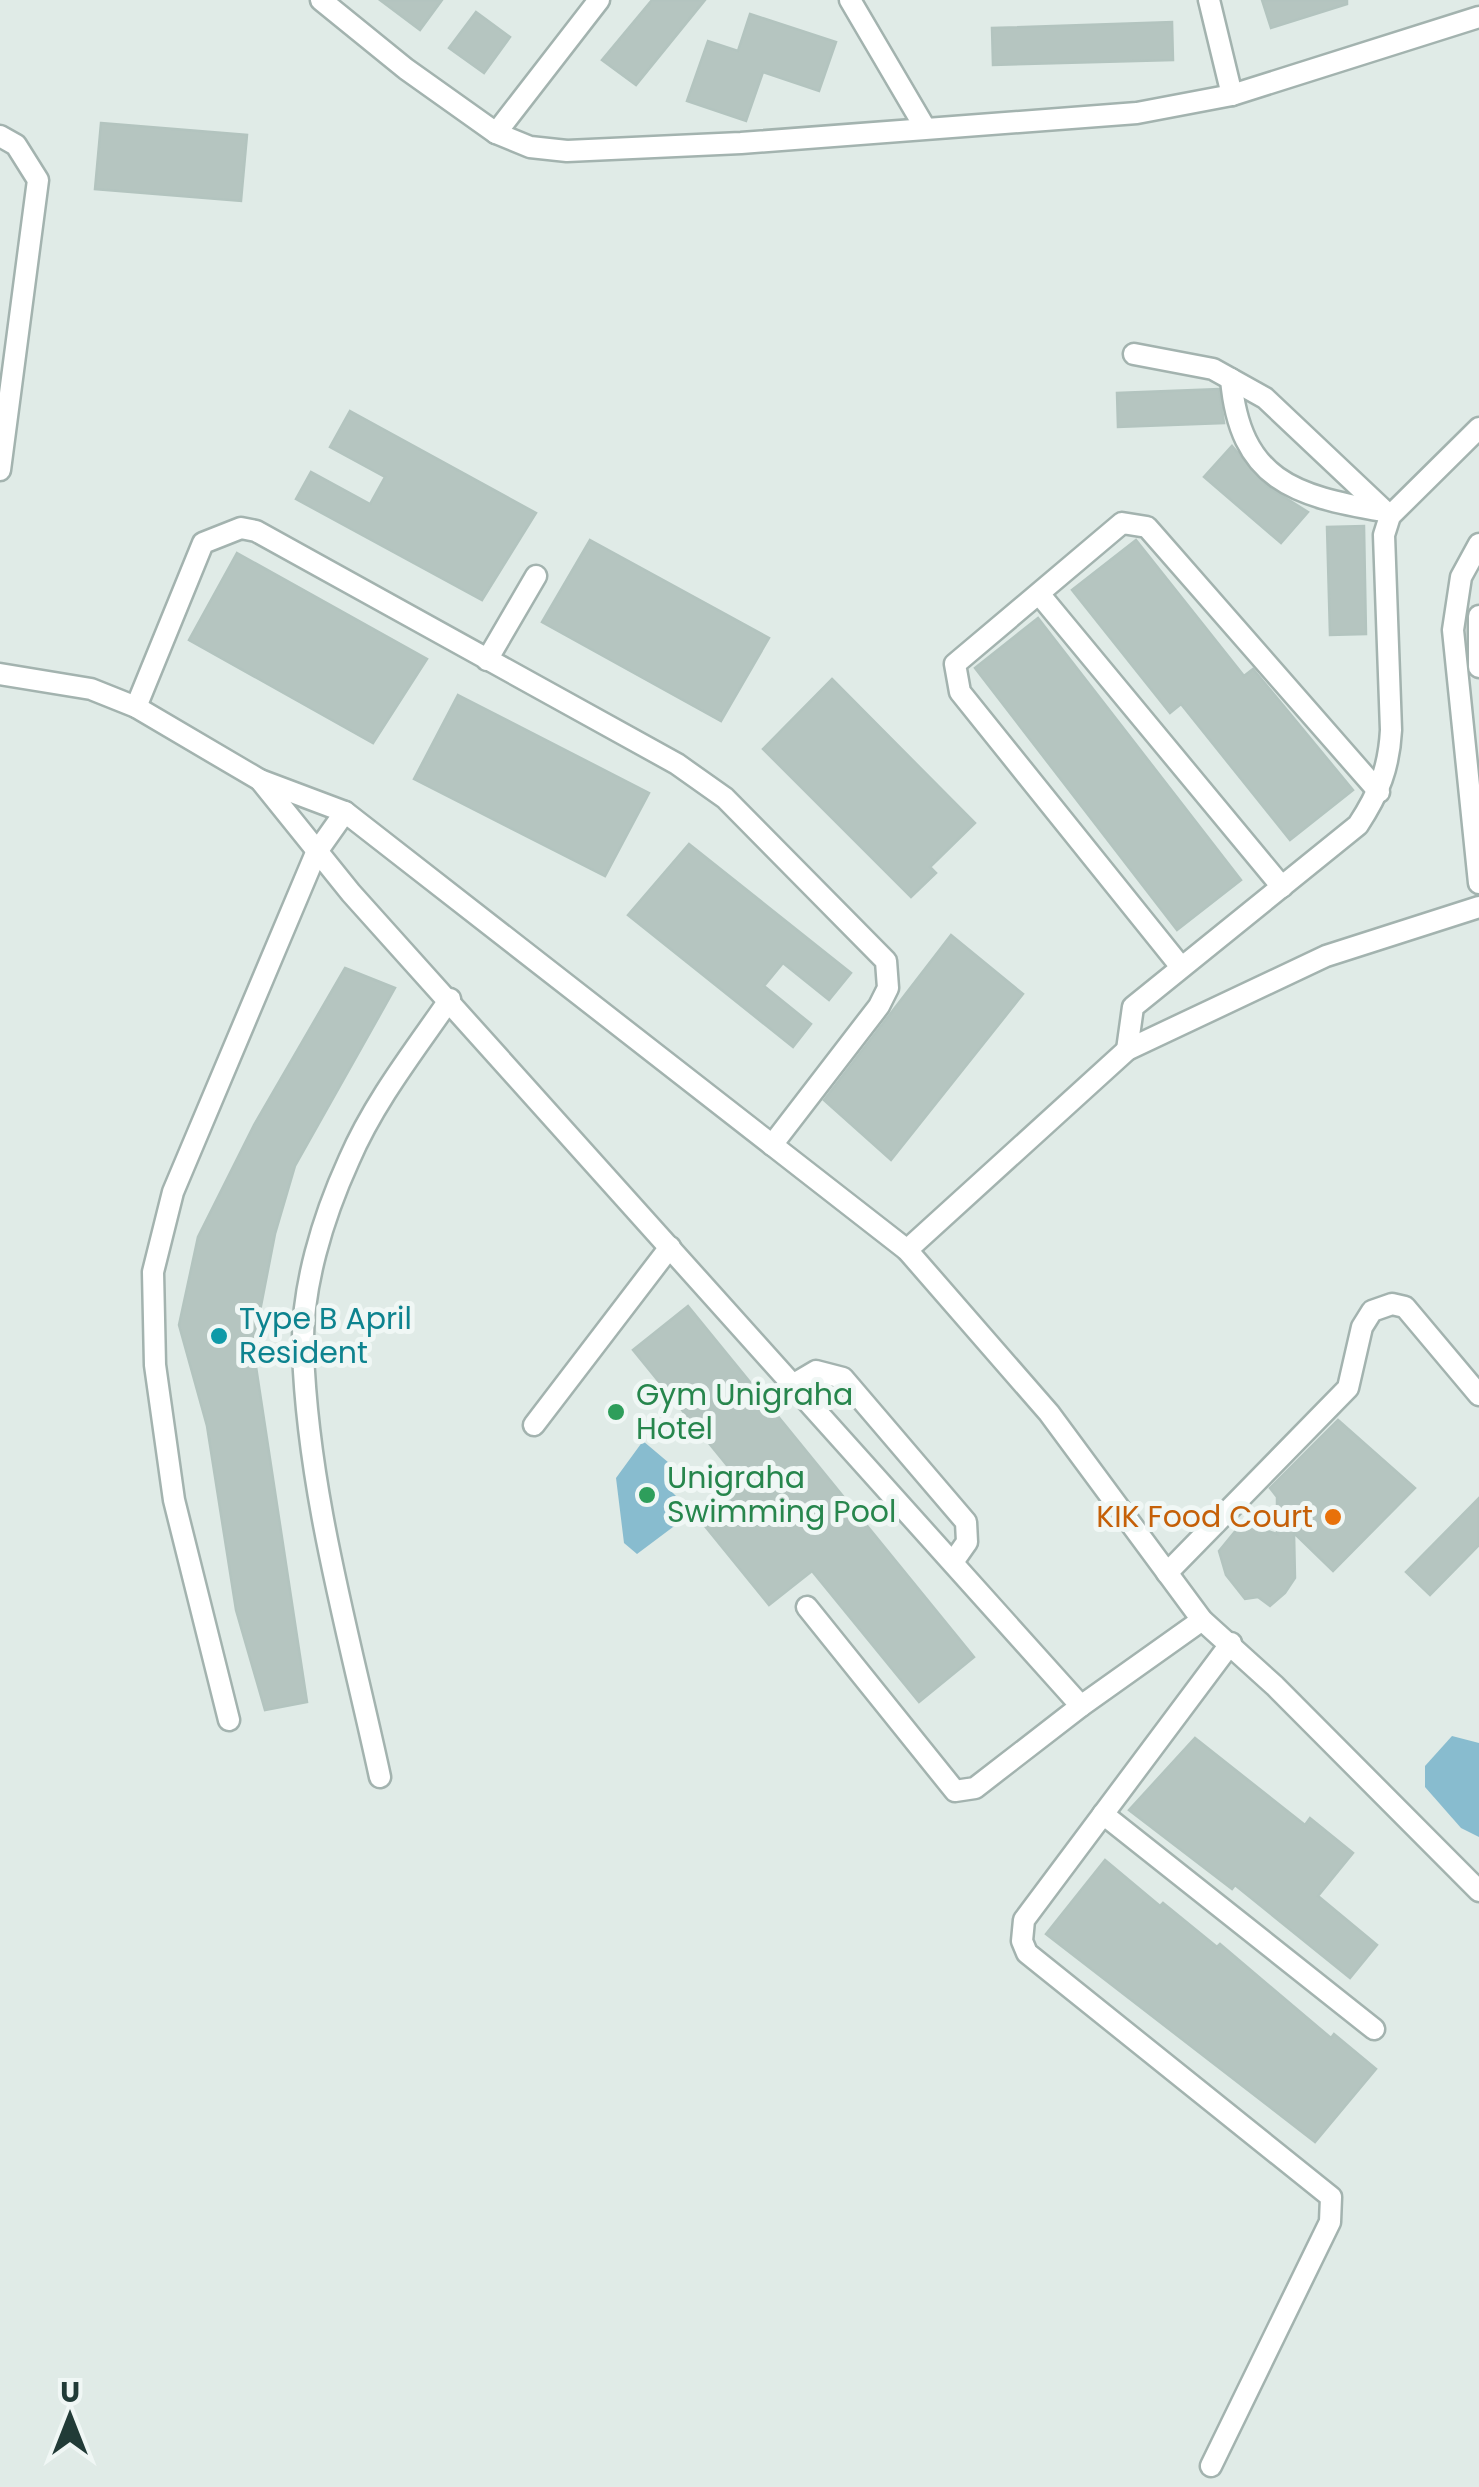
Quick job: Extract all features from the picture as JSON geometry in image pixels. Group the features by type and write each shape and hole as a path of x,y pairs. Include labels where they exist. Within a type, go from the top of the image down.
{"street":[{"path":"496,134 599,0"},
{"path":"850,0 924,126"},
{"path":"1209,0 1232,95"},
{"path":"328,2 496,134 530,147 567,151 741,143 924,126 1136,113 1232,95 1479,17"},
{"path":"0,136 16,145 38,180 0,470"},
{"path":"1134,354 1213,369 1265,398 1316,442 1387,514"},
{"path":"1231,379 1234,406 1248,451 1297,492 1387,514"},
{"path":"1127,1050 1133,1008 1358,824 1380,792 1389,762 1391,730 1384,545 1387,514 1479,428"},
{"path":"1181,967 960,692 956,664 1122,523 1147,527 1380,792"},
{"path":"136,707 204,544 240,528 256,531 678,764 725,798 886,961 888,988 879,1006 772,1144"},
{"path":"1479,544 1461,577 1454,630 1479,883"},
{"path":"488,660 536,576"},
{"path":"1040,595 1282,886"},
{"path":"1479,616 1479,668"},
{"path":"0,674 91,689 136,707 260,780 346,812 907,1250 1049,1413 1202,1620 1230,1643 1479,1891"},
{"path":"260,780 316,853 1081,1706"},
{"path":"229,1720 174,1500 156,1364 153,1272 172,1192 316,853 346,812"},
{"path":"907,1250 1127,1050 1326,956 1479,906"},
{"path":"380,1777 314,1460 303,1349 310,1283 349,1160 382,1098 450,999"},
{"path":"534,1425 670,1247"},
{"path":"1167,1572 1348,1388 1362,1327 1372,1311 1392,1304 1405,1307 1479,1395"},
{"path":"794,1384 816,1372 843,1378 966,1522 967,1542 954,1562"},
{"path":"807,1607 955,1791 975,1788 1202,1620"},
{"path":"1211,2466 1330,2222 1331,2197 1027,1953 1022,1942 1024,1920 1230,1643"},
{"path":"1103,1814 1374,2029"}],"water":[{"name":"Unigraha Swimming Pool","path":"643,1441 675,1468 671,1491 679,1499 677,1524 637,1554 624,1543 616,1478"},
{"path":"1452,1736 1479,1743 1479,1837 1461,1828 1425,1787 1425,1766"}],"building":[{"path":"380,0 442,0 420,30"},
{"path":"652,0 705,0 636,85 602,60"},
{"path":"1262,0 1347,0 1347,4 1271,28"},
{"path":"476,12 510,37 484,73 449,48"},
{"path":"750,14 836,42 819,91 763,72 746,121 687,101 708,41 738,51"},
{"path":"1172,22 1173,60 993,65 992,28"},
{"path":"101,123 247,135 241,201 95,189"},
{"path":"1219,389 1224,423 1118,427 1117,393"},
{"path":"350,411 536,513 482,600 296,499 311,472 370,504 385,477 330,447"},
{"path":"1232,446 1268,487 1308,512 1281,543 1204,477"},
{"path":"1364,526 1366,634 1330,635 1327,527"},
{"path":"590,540 769,638 721,721 542,622"},
{"path":"1136,540 1244,676 1253,669 1353,790 1290,840 1181,704 1170,713 1072,590"},
{"path":"237,553 427,659 373,743 189,640"},
{"path":"1038,618 1241,880 1177,930 975,668"},
{"path":"832,679 975,823 930,867 936,873 911,897 763,749"},
{"path":"458,695 649,793 605,876 414,779"},
{"path":"689,844 851,973 829,1000 783,963 764,986 811,1024 793,1047 628,915"},
{"path":"951,935 1023,994 891,1160 824,1100"},
{"name":"Type B April Resident","path":"345,968 395,988 295,1166 275,1234 253,1347 307,1702 265,1710 236,1610 207,1426 179,1325 198,1237 254,1125"},
{"path":"688,1306 974,1657 919,1702 812,1571 769,1605 700,1520 743,1485 633,1350"},
{"name":"KIK Food Court","path":"1338,1420 1415,1488 1333,1571 1294,1533 1295,1578 1285,1593 1270,1606 1258,1597 1245,1599 1226,1575 1219,1551 1242,1523 1277,1534 1277,1497 1270,1488"},
{"path":"1479,1498 1479,1545 1430,1595 1406,1572"},
{"path":"1195,1738 1305,1825 1310,1818 1353,1853 1318,1896 1377,1945 1350,1978 1235,1885 1232,1889 1129,1810"},
{"path":"1105,1860 1160,1906 1163,1903 1217,1947 1220,1944 1331,2038 1334,2034 1376,2069 1315,2142 1046,1934"}],"place":[{"name":"Type B April Resident","path":"219,1336"},
{"name":"Gym Unigraha Hotel","path":"616,1412"},
{"name":"Unigraha Swimming Pool","path":"647,1495"},
{"name":"KIK Food Court","path":"1333,1517"}]}
